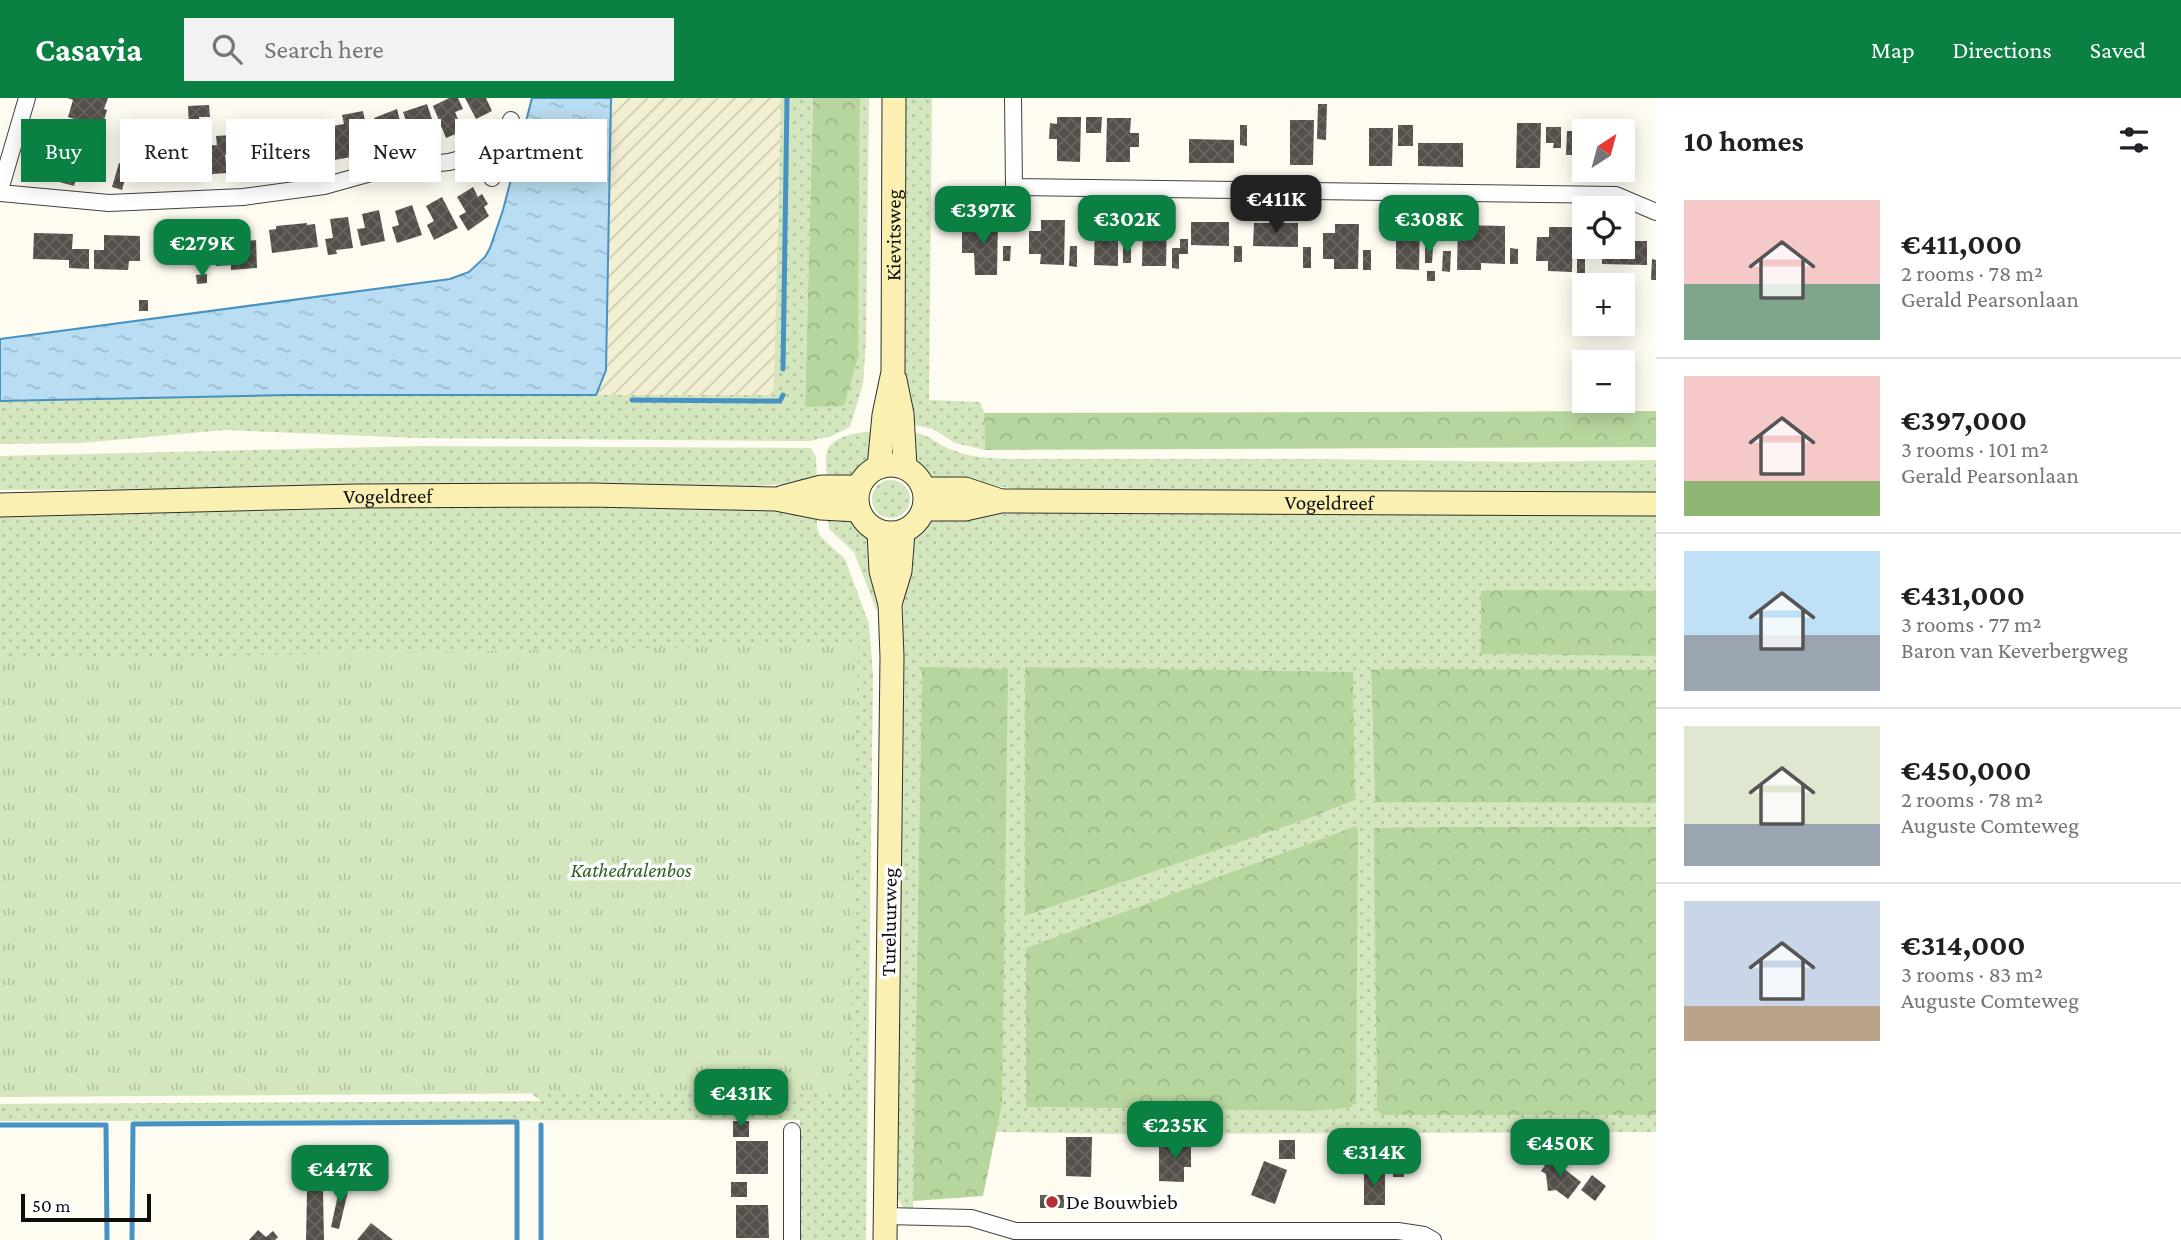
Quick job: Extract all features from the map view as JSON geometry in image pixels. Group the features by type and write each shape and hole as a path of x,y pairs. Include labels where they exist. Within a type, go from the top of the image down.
{"main road":[{"name":"Kievitsweg","path":"879,467 884,415 893,372 894,98"},
{"name":"Kievitsweg","path":"893,372 902,414 905,467"},
{"path":"887,465 905,467 920,480 924,499 912,526 895,534 879,532 870,527 858,498 870,471 887,465"},
{"name":"Vogeldreef","path":"0,505 356,496 591,495 776,499 821,508 858,498"},
{"name":"Vogeldreef","path":"924,499 965,509 1002,501 1656,504"},
{"name":"Tureluurweg","path":"879,532 881,571 890,604 892,666 885,1240"},
{"name":"Tureluurweg","path":"890,604 900,571 903,532"}],"street":[{"path":"27,98 0,192 109,202 243,197 324,186 385,169 455,160"},
{"path":"1013,98 1014,187 1616,195 1656,212"},
{"path":"792,1131 792,1240"},
{"path":"885,1216 971,1218 1014,1230 1398,1231 1424,1235 1433,1240"}],"shaded area":[{"path":"611,98 781,98 775,395 596,395 606,370"}],"green space":[{"path":"781,98 813,98 805,406 858,357 860,98 869,98 866,342 863,384 850,427 832,436 810,441 417,438 225,430 81,443 0,444 0,401 288,395 774,395"},
{"path":"813,98 860,98 858,357 844,406 805,407"},
{"path":"902,98 932,98 929,400 980,402 984,413 985,450 955,443 933,429 909,424 903,372"},
{"path":"1656,411 1656,447 985,450 984,413"},
{"path":"877,431 863,468 849,477 827,481 827,454 833,443 851,434"},
{"path":"909,432 961,453 1006,459 1525,462 1656,460 1656,495 1018,489 931,478 913,458"},
{"path":"420,446 811,448 816,457 817,482 756,486 0,490 0,456"},
{"path":"891,480 905,485 910,499 905,513 891,518 877,513 872,499 877,485"},
{"name":"Kathedralenbos","path":"461,505 750,507 817,513 820,536 845,559 869,624 873,676 866,1240 800,1240 800,1120 0,1121 0,1104 541,1101 0,675 0,512"},
{"path":"1061,510 1656,513 1656,591 1482,591 1482,654 1656,656 1656,670 1371,670 1375,802 1656,803 1656,827 1375,829 1377,1111 1382,1115 1656,1115 1656,1132 996,1132 1002,1104 922,667 913,1210 904,1208 897,1198 895,1188 900,682 906,548 911,536 931,519","holes":["1025,667 1353,673 1355,800 1025,916","1356,826 1350,1108 1312,1111 1026,1107 1026,948"]},
{"path":"827,512 856,521 868,535 878,609 854,552 829,529"},
{"path":"1481,591 1656,591 1656,656 1481,654"},
{"name":"Kathedralenbos","path":"858,644 849,1091 0,1097 0,660"},
{"path":"922,667 1008,669 1002,1104 983,1196 913,1201"},
{"path":"1025,667 1353,672 1355,800 1025,916"},
{"path":"1371,670 1656,670 1656,803 1375,802"},
{"path":"1356,826 1356,1102 1350,1108 1312,1111 1026,1107 1026,948"},
{"path":"1656,827 1656,1115 1382,1115 1377,1111 1374,828"}],"water":[{"path":"532,98 611,98 606,370 596,395 288,395 0,401 0,339 450,279 469,272 485,257 490,248 510,182 607,182 607,119 527,119"}],"building":[{"path":"67,98 108,98 104,119 68,117 73,100"},
{"path":"449,98 458,98 463,109 455,112 458,119 455,119 455,134 446,138 441,119 438,119 433,106"},
{"path":"465,98 486,98 492,111 476,119"},
{"path":"427,104 432,119 405,119 403,112"},
{"path":"1318,104 1327,104 1326,140 1317,139"},
{"path":"209,105 210,117 189,119 188,106"},
{"path":"397,109 400,119 374,119"},
{"path":"363,111 365,119 349,119 349,157 335,160 335,126 344,124 342,115"},
{"path":"1057,117 1081,117 1080,162 1057,161 1057,139 1049,139 1050,123 1057,124"},
{"path":"1086,117 1102,117 1101,133 1086,133"},
{"path":"1107,118 1131,118 1130,133 1139,133 1139,147 1130,147 1130,162 1106,162"},
{"path":"1290,120 1314,120 1313,165 1290,165"},
{"path":"1517,123 1541,123 1540,168 1516,168"},
{"path":"1240,125 1247,125 1247,146 1240,145"},
{"path":"1398,125 1413,125 1413,146 1398,146"},
{"path":"1546,127 1561,127 1561,148 1553,148 1554,143 1546,143"},
{"path":"1369,128 1393,128 1392,166 1369,166"},
{"path":"1567,131 1572,131 1572,155 1566,155"},
{"path":"226,135 226,173 212,174 212,145 217,145 216,136"},
{"path":"1189,139 1234,140 1234,163 1189,163"},
{"path":"1418,143 1463,143 1463,167 1418,166"},
{"path":"120,163 120,182 124,182 122,190 112,187"},
{"path":"60,182 75,182 74,186"},
{"path":"473,187 478,197 482,194 488,204 484,207 489,216 468,231 459,216 466,212 457,197"},
{"path":"442,197 458,228 434,240 427,225 434,221 426,206"},
{"path":"412,205 422,235 397,243 392,227 399,225 395,211"},
{"path":"379,210 385,241 361,246 357,229 365,228 362,214"},
{"path":"348,217 353,248 336,250 337,254 328,255 325,239 333,238 330,219"},
{"path":"974,219 998,219 997,275 975,275 974,253 962,253 962,230 974,230"},
{"path":"1041,220 1065,220 1064,265 1040,264 1041,254 1029,254 1029,231 1041,231"},
{"path":"1095,221 1118,221 1118,266 1094,265"},
{"path":"1143,221 1167,221 1166,266 1142,266"},
{"path":"1191,222 1229,222 1229,246 1191,245"},
{"path":"1254,223 1298,223 1298,247 1253,246"},
{"path":"315,224 318,247 272,253 269,230 276,229 276,226"},
{"path":"1335,224 1359,224 1358,269 1334,269 1334,259 1323,259 1323,233 1335,233"},
{"path":"1396,224 1420,225 1419,270 1396,269"},
{"path":"1458,225 1505,226 1505,264 1481,263 1481,270 1457,270"},
{"path":"1549,227 1572,227 1572,272 1548,271 1548,261 1536,261 1537,237 1549,237"},
{"path":"34,233 73,234 72,249 89,249 89,269 69,268 69,260 33,259"},
{"path":"104,235 140,236 140,261 129,261 128,270 94,269 94,250 104,250"},
{"path":"184,235 184,238 192,237 193,253 189,254 190,262 174,263 174,259 161,259 160,238"},
{"path":"231,238 231,243 256,240 257,268 231,270 231,265 216,266 214,239"},
{"path":"1180,239 1188,239 1188,254 1179,254 1179,269 1172,268 1172,248 1180,248"},
{"path":"1635,241 1647,241 1647,265 1602,264 1602,259 1635,259"},
{"path":"1003,246 1011,246 1010,261 1003,261"},
{"path":"1070,246 1077,246 1077,267 1069,266"},
{"path":"1234,246 1242,246 1242,262 1234,262"},
{"path":"1123,247 1131,247 1131,263 1123,263"},
{"path":"1303,247 1311,247 1311,268 1303,268"},
{"path":"1425,247 1433,247 1432,263 1425,263"},
{"path":"1510,248 1518,249 1518,264 1510,264"},
{"path":"1363,250 1371,250 1371,270 1363,270"},
{"path":"1443,251 1451,251 1450,272 1442,271"},
{"path":"1577,259 1585,259 1585,273 1577,273"},
{"path":"1652,259 1656,260 1656,280 1651,280"},
{"path":"1427,271 1435,271 1435,281 1427,281"},
{"path":"207,274 207,283 197,284 196,275"},
{"path":"139,300 148,300 148,311 139,311"},
{"path":"733,1121 749,1121 749,1137 733,1137"},
{"path":"1066,1137 1092,1137 1091,1177 1066,1176"},
{"path":"1182,1138 1191,1138 1191,1167 1184,1167 1184,1182 1159,1181 1159,1145 1182,1145"},
{"path":"1279,1140 1295,1140 1295,1159 1279,1159"},
{"path":"736,1141 768,1141 768,1174 736,1174"},
{"path":"1393,1157 1404,1157 1404,1177 1393,1177"},
{"path":"1550,1158 1581,1182 1568,1199 1556,1190 1548,1191 1546,1174 1541,1171"},
{"path":"1264,1161 1287,1170 1275,1204 1251,1195"},
{"path":"1364,1170 1385,1170 1385,1205 1364,1205"},
{"path":"1592,1175 1606,1186 1595,1201 1581,1190"},
{"path":"341,1181 350,1183 339,1229 331,1227"},
{"path":"731,1182 747,1182 747,1197 731,1197"},
{"path":"307,1191 323,1191 324,1240 306,1240"},
{"name":"De Bouwbieb","path":"1040,1195 1064,1195 1064,1208 1040,1208"},
{"path":"1174,1199 1174,1207 1159,1207 1159,1200"},
{"path":"736,1205 768,1205 769,1238 736,1238"},
{"path":"371,1223 393,1240 357,1240"},
{"path":"258,1230 266,1237 273,1231 278,1237 275,1240 249,1240"}],"waterway":[{"path":"783,369 787,98"},
{"path":"632,400 780,401 783,395"},
{"path":"132,1240 133,1124 517,1122 517,1240"},
{"path":"0,1125 106,1125 107,1240"},
{"path":"541,1125 541,1240"}],"place":[{"name":"De Bouwbieb","path":"1052,1202"}]}
